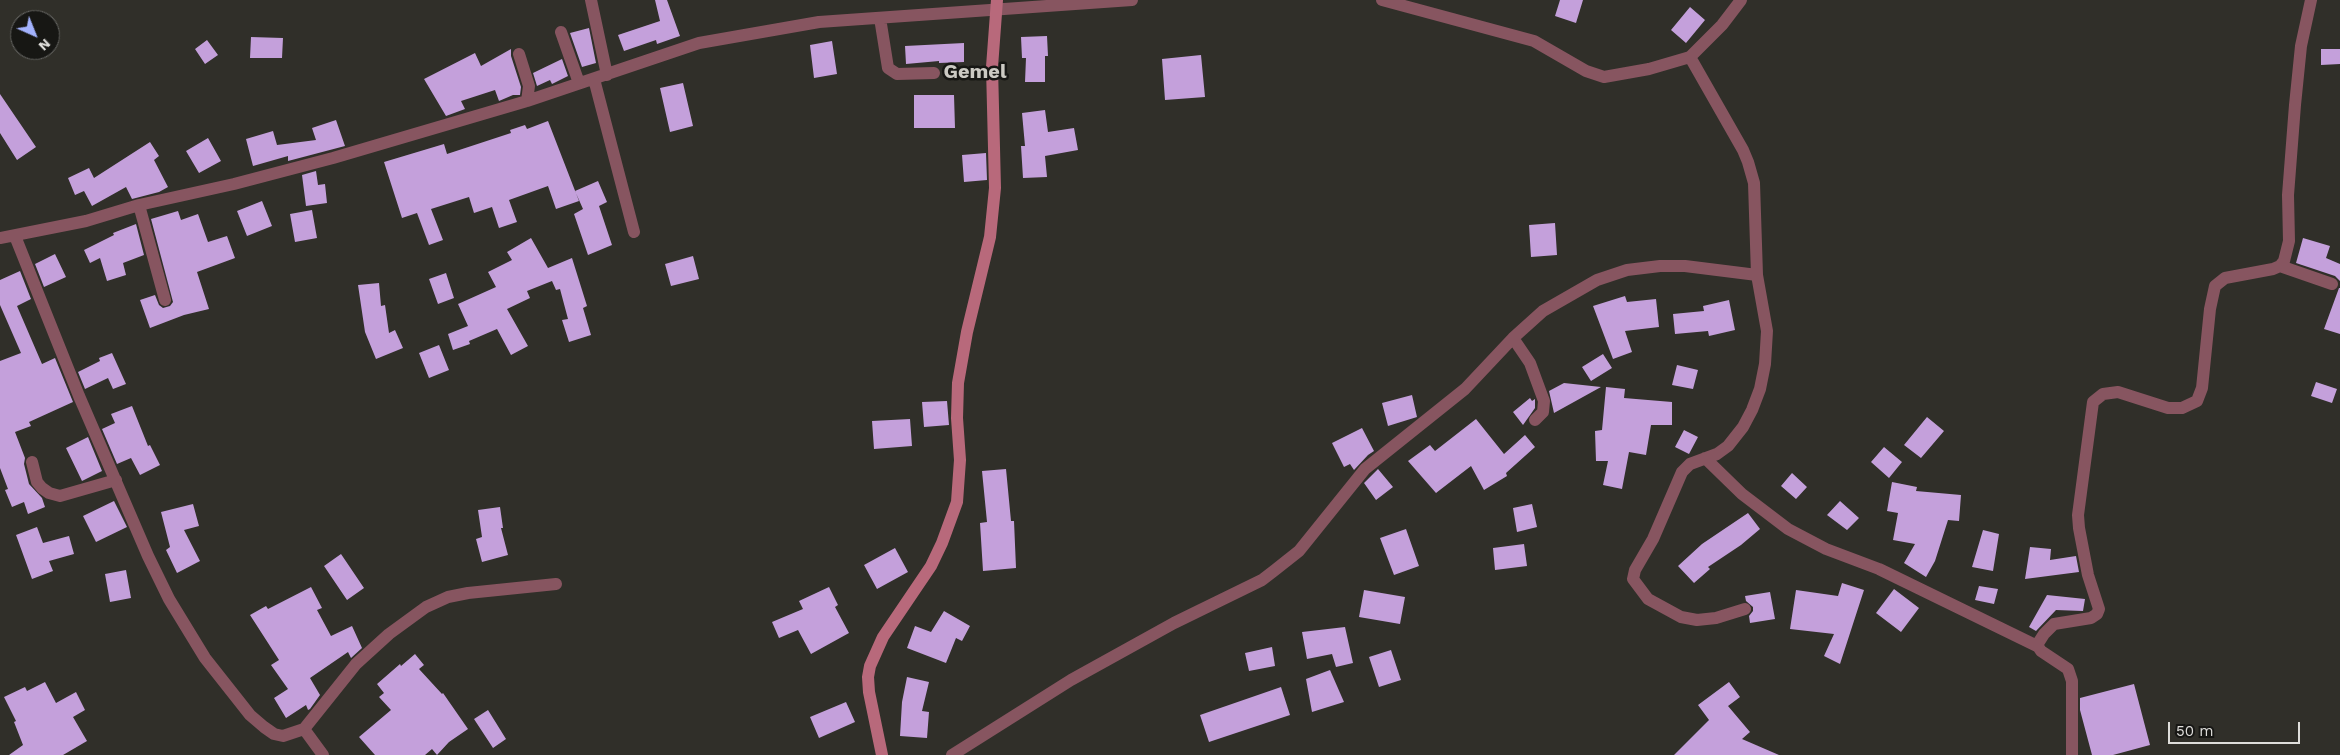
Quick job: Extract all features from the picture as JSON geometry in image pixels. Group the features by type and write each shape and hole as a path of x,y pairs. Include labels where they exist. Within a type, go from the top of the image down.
{"street":[{"path":"591,0 607,75"},
{"path":"0,238 86,221 139,205 234,184 333,158 527,102 700,43 819,22 880,18 996,5 1132,0"},
{"path":"1382,0 1534,41 1586,71 1604,77 1649,69 1690,57 1722,25 1741,0"},
{"path":"2280,266 2284,261 2289,241 2288,195 2295,105 2301,46 2311,0"},
{"path":"882,755 870,692 868,677 870,666 882,637 931,566 942,544 957,502 960,467 957,418 958,383 967,332 990,237 995,188 992,67 996,5"},
{"path":"880,18 888,68 897,74 934,73"},
{"path":"561,32 580,84"},
{"path":"519,54 529,86 527,102"},
{"path":"1690,57 1748,162 1756,196 1757,275 1767,331 1760,388 1752,410 1735,439 1717,454 1690,464 1682,472 1653,539 1635,570 1634,582 1648,598 1682,617 1696,620 1716,618 1745,609"},
{"path":"594,79 634,232"},
{"path":"139,205 165,300"},
{"path":"15,236 79,396 148,556 170,599 206,658 250,715 264,728 274,734 283,736 304,729 356,664 389,634 426,607 448,597 478,591 556,584"},
{"path":"952,755 1071,680 1174,623 1262,580 1299,551 1365,469 1465,389 1513,338 1543,311 1597,280 1627,270 1660,266 1685,266 1757,275"},
{"path":"2037,646 2040,638 2052,625 2068,620 2091,618 2097,614 2099,608 2088,575 2078,522 2093,402 2103,394 2118,392 2168,408 2182,408 2197,401 2202,388 2210,309 2215,286 2233,275 2280,266 2332,284"},
{"path":"1513,338 1530,363 1544,401 1543,412 1535,420"},
{"path":"1705,458 1742,494 1788,530 1826,549 1879,569 2037,646 2068,669 2072,681 2072,755"},
{"path":"32,462 37,482 49,493 60,496 116,480"},
{"path":"304,729 323,755"}],"building":[{"path":"655,0 667,0 680,36 657,44 656,40 624,51 618,35 660,21"},
{"path":"1560,0 1583,0 1576,23 1555,16"},
{"path":"1690,7 1705,20 1686,43 1671,30"},
{"path":"589,28 596,63 582,67 570,33"},
{"path":"1047,36 1048,56 1045,56 1045,82 1025,82 1026,58 1022,58 1021,37"},
{"path":"251,37 283,38 282,58 250,58"},
{"path":"207,40 218,55 205,64 195,49"},
{"path":"832,41 837,74 814,78 810,45"},
{"path":"964,43 964,62 939,63 939,61 906,64 905,46"},
{"path":"511,49 511,56 521,87 520,95 513,95 499,101 495,90 461,101 465,109 446,116 424,79 475,53 481,66"},
{"path":"2321,49 2340,49 2340,64 2321,65"},
{"path":"1201,55 1205,97 1165,100 1162,59"},
{"path":"562,59 568,76 552,84 550,80 537,86 533,73"},
{"path":"683,83 693,126 670,132 660,88"},
{"path":"0,94 36,147 17,160 0,133"},
{"path":"914,95 954,95 955,128 914,128"},
{"path":"1045,110 1048,132 1074,128 1078,150 1045,156 1047,177 1023,178 1021,146 1025,146 1022,113"},
{"path":"336,120 345,146 288,161 288,156 253,166 246,139 273,131 277,145 316,140 312,128"},
{"path":"548,121 579,201 556,209 548,186 509,200 517,222 499,228 492,207 474,213 469,197 431,209 443,240 429,245 417,213 402,218 384,162 444,144 447,154 511,133 510,130 525,125 527,129"},
{"path":"208,138 221,161 199,173 186,151"},
{"path":"150,142 159,156 154,160 168,187 159,192 132,199 126,187 92,206 84,191 75,195 68,178 89,168 94,178"},
{"path":"986,153 987,180 964,182 962,155"},
{"path":"316,171 318,185 325,184 327,203 306,206 302,175"},
{"path":"598,181 607,202 599,206 612,245 588,255 574,214 583,209 575,191"},
{"path":"262,201 272,226 247,236 237,211"},
{"path":"312,210 317,238 295,242 290,214"},
{"path":"178,211 181,220 198,214 208,242 227,236 235,258 197,272 209,309 184,315 150,328 140,300 155,295 159,305 163,308 170,306 173,302 151,219"},
{"path":"1555,223 1557,255 1531,257 1529,225"},
{"path":"136,224 144,255 123,263 126,275 107,281 100,258 90,263 84,250 114,235 113,233"},
{"path":"531,238 548,268 572,258 587,306 583,308 591,335 569,342 562,320 568,319 560,289 556,290 552,281 527,291 530,298 507,309 528,346 511,355 497,329 469,341 470,344 453,350 448,334 468,326 458,304 496,287 488,272 512,260 507,252"},
{"path":"2303,238 2330,246 2326,258 2340,264 2340,281 2335,276 2296,263"},
{"path":"55,254 66,277 44,287 35,264"},
{"path":"693,256 699,279 671,286 665,264"},
{"path":"20,271 31,299 17,306 42,364 55,358 73,402 29,422 31,426 15,432 25,458 24,464 29,484 42,498 45,507 28,514 24,502 12,507 5,490 8,489 0,468 0,361 21,353 0,305 0,280"},
{"path":"446,273 454,298 438,304 429,279"},
{"path":"379,283 381,306 385,305 389,333 395,330 403,348 376,359 365,332 358,285"},
{"path":"2340,288 2340,334 2324,329"},
{"path":"1625,296 1627,302 1656,299 1659,327 1625,331 1632,352 1613,359 1593,306"},
{"path":"1729,300 1735,330 1709,336 1708,331 1675,334 1673,314 1704,311 1703,306"},
{"path":"439,345 449,370 429,378 419,353"},
{"path":"112,353 126,384 113,389 108,378 85,389 78,372 100,361 99,358"},
{"path":"1603,354 1612,368 1591,381 1582,367"},
{"path":"1677,365 1698,370 1693,389 1672,385"},
{"path":"2316,382 2337,389 2332,403 2311,396"},
{"path":"1564,383 1601,387 1554,413 1549,391"},
{"path":"1606,387 1625,389 1624,398 1672,402 1672,425 1651,425 1646,455 1629,452 1622,489 1603,485 1608,461 1596,461 1595,431 1602,430"},
{"path":"1412,395 1417,417 1388,426 1382,403"},
{"path":"1530,398 1532,401 1535,399 1535,408 1523,425 1513,412"},
{"path":"947,401 949,425 924,427 922,402"},
{"path":"132,406 148,446 150,445 160,465 140,475 131,458 117,464 102,429 115,423 111,414"},
{"path":"1927,417 1944,431 1921,458 1904,445"},
{"path":"910,419 912,446 874,449 872,421"},
{"path":"1476,419 1504,454 1525,435 1535,447 1506,473 1507,476 1484,490 1471,466 1436,493 1408,461 1430,445 1435,451"},
{"path":"1362,428 1374,451 1354,470 1350,464 1344,467 1332,443"},
{"path":"1684,430 1698,437 1689,454 1675,447"},
{"path":"88,437 102,471 82,481 66,448"},
{"path":"1884,447 1902,462 1889,478 1871,462"},
{"path":"1006,469 1011,521 1014,521 1016,568 983,571 980,523 987,522 982,471"},
{"path":"1378,469 1393,487 1376,500 1364,483"},
{"path":"1792,473 1807,487 1796,499 1781,486"},
{"path":"1892,482 1917,487 1916,491 1961,495 1959,521 1948,520 1935,561 1926,577 1904,563 1915,544 1893,540 1898,513 1887,511"},
{"path":"114,501 127,527 96,542 83,516"},
{"path":"1840,501 1859,518 1847,530 1827,515"},
{"path":"193,504 199,526 184,530 200,561 177,573 166,550 170,547 161,512"},
{"path":"1532,504 1537,527 1517,532 1513,508"},
{"path":"500,507 503,528 501,528 508,555 482,562 476,539 482,537 478,510"},
{"path":"1748,513 1760,529 1741,545 1708,567 1710,569 1694,583 1678,566 1702,544"},
{"path":"37,527 43,543 69,536 74,554 49,561 53,571 32,579 16,535"},
{"path":"1406,529 1419,566 1394,575 1380,538"},
{"path":"1983,530 1999,534 1993,571 1972,567"},
{"path":"1524,544 1527,566 1495,570 1493,548"},
{"path":"2030,547 2051,549 2050,560 2076,556 2079,572 2025,579"},
{"path":"895,548 908,572 877,589 864,565"},
{"path":"341,554 364,588 347,600 324,566"},
{"path":"126,570 131,598 110,602 105,574"},
{"path":"1842,583 1864,590 1840,664 1824,656 1834,634 1790,629 1796,590 1838,596"},
{"path":"1979,586 1998,589 1994,604 1975,600"},
{"path":"311,587 322,608 317,610 331,636 352,626 362,648 351,658 348,652 310,678 320,695 310,709 308,710 306,705 286,718 274,698 288,689 271,665 279,660 250,615 266,606 268,609"},
{"path":"829,587 838,605 835,607 849,633 811,654 798,630 779,638 772,622 803,609 799,601"},
{"path":"1894,589 1919,608 1901,632 1876,613"},
{"path":"1364,590 1405,597 1400,624 1359,617"},
{"path":"1770,592 1775,619 1750,623 1749,616 1753,611 1753,607 1746,601 1745,596"},
{"path":"2047,595 2085,599 2083,611 2056,610 2036,631 2029,627"},
{"path":"944,611 970,626 962,641 956,638 946,663 907,648 915,626 931,632"},
{"path":"1345,627 1353,663 1336,667 1332,654 1307,659 1302,632"},
{"path":"1272,647 1275,666 1249,671 1245,653"},
{"path":"1391,650 1401,680 1379,687 1369,657"},
{"path":"415,654 424,665 419,669 443,693 468,729 449,742 437,755 432,749 425,755 375,755 359,737 391,710 379,697 384,693 377,684"},
{"path":"1330,670 1344,702 1312,712 1306,679"},
{"path":"907,677 929,682 922,711 929,712 927,738 900,736 902,702"},
{"path":"45,682 56,703 76,692 85,710 73,717 87,741 63,755 9,755 23,745 14,722 16,721 4,697 25,687 27,691"},
{"path":"1729,682 1740,697 1728,706 1750,732 1742,739 1779,755 1674,755 1709,720 1698,705"},
{"path":"2134,684 2150,745 2113,755 2092,755 2080,710 2080,698"},
{"path":"1281,687 1290,715 1209,742 1200,715"},
{"path":"846,702 855,722 819,738 810,717"},
{"path":"488,710 506,739 493,748 474,719"}],"district":[{"name":"Gemel","path":"975,72"}]}
